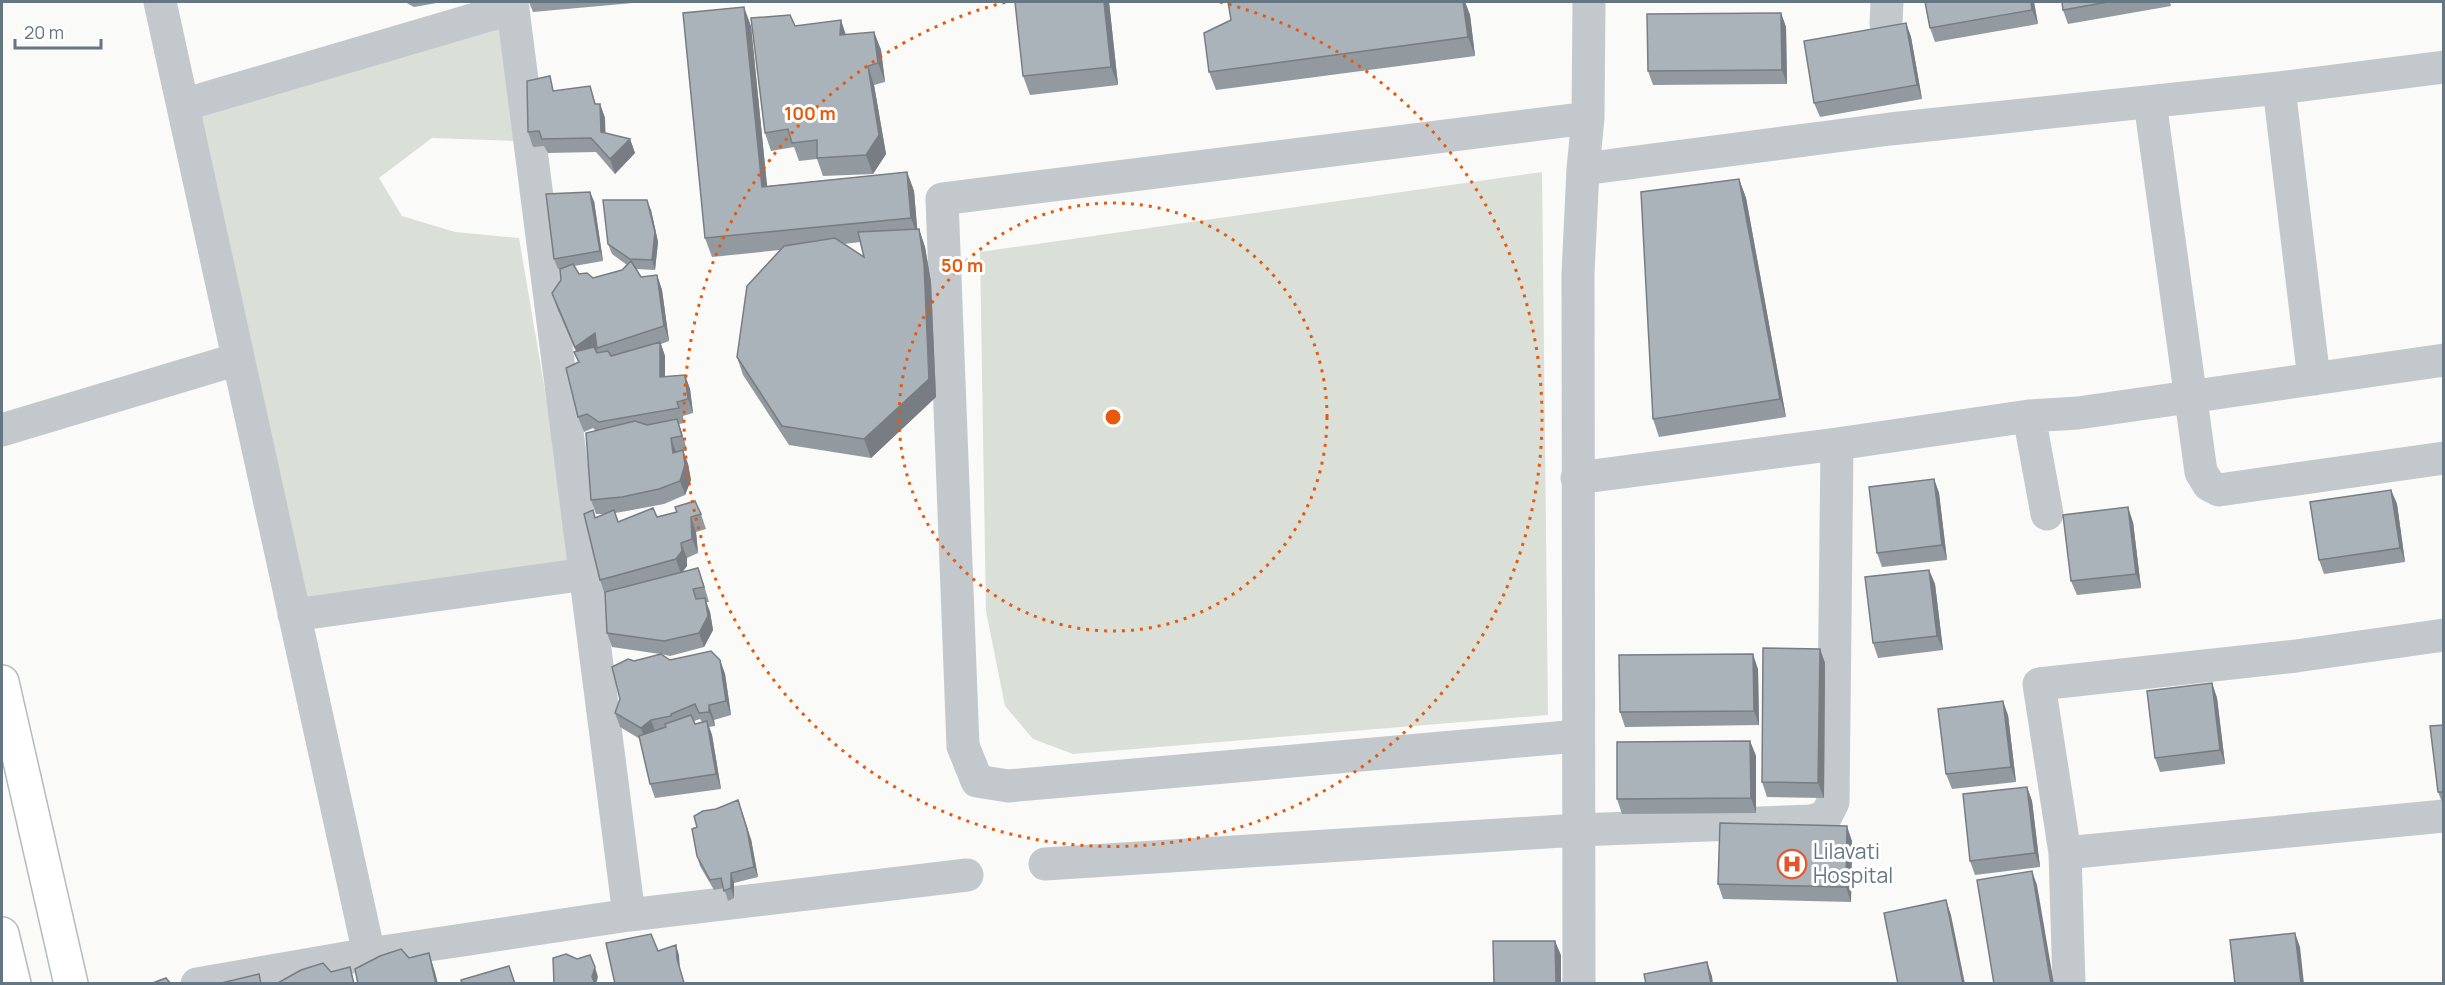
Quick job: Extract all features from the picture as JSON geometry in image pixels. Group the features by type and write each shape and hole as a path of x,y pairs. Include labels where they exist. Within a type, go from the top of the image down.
{"main road":[{"path":"2,682 71,984"},
{"path":"2,934 14,984"}],"street":[{"path":"160,2 369,954"},
{"path":"1578,984 1578,274 1588,118 1589,2"},
{"path":"183,105 513,5 629,915"},
{"path":"1583,169 1890,129 2279,88 2444,67"},
{"path":"2279,88 2314,379"},
{"path":"2150,102 2201,472 2209,485 2219,490 2444,458"},
{"path":"1578,736 1008,786 977,781 963,746 942,199 1588,118"},
{"path":"2,430 238,359"},
{"path":"1577,478 2029,416 2078,413 2444,360"},
{"path":"2029,416 2047,514"},
{"path":"1045,864 1578,830 1812,820 1826,816 1833,802 1837,444"},
{"path":"294,615 586,574"},
{"path":"2069,984 2065,853 2039,684 2296,656 2444,634"},
{"path":"2065,853 2444,816"},
{"path":"197,984 369,954 629,915 967,875"}],"shaded area":[{"path":"505,19 514,141 432,138 379,178 402,216 455,232 519,238 575,567 304,605 192,103"},
{"path":"1542,172 1548,715 1073,754 1033,739 1005,706 986,611 980,252"}],"building":[{"path":"1015,2 1104,2 1111,67 1023,76"},
{"path":"1228,2 1463,2 1468,37 1209,72 1204,33 1231,20"},
{"path":"1925,2 2031,2 2032,10 1930,28"},
{"path":"2062,2 2108,2 2063,10"},
{"path":"744,7 762,187 907,172 911,218 705,238 683,13"},
{"path":"1781,13 1782,70 1648,71 1647,14"},
{"path":"790,15 795,26 841,20 840,35 874,32 878,63 868,66 879,135 866,155 817,158 817,140 792,143 788,129 765,133 751,18"},
{"path":"1906,23 1917,85 1814,103 1804,41"},
{"path":"550,76 553,91 590,86 595,104 600,104 601,132 630,139 610,159 591,138 542,139 539,131 528,132 527,81"},
{"path":"1739,179 1780,399 1653,419 1641,192"},
{"path":"590,192 600,251 554,259 546,194"},
{"path":"603,200 647,200 655,232 652,260 630,259 608,244"},
{"path":"919,229 924,264 929,379 864,439 782,426 737,357 747,286 784,246 835,238 864,257 858,232"},
{"path":"631,261 641,277 657,275 664,326 597,348 595,333 575,347 552,293 561,280 560,269 573,264 579,274 587,273 593,278 622,270"},
{"path":"660,342 660,377 685,375 688,399 677,402 679,408 599,422 587,414 578,417 566,368 579,362 574,352 594,347 597,353 608,351 611,356"},
{"path":"677,419 682,436 671,438 673,453 683,450 685,465 680,481 659,489 622,497 591,500 586,433 635,421 647,425"},
{"path":"1934,479 1942,545 1877,553 1869,487"},
{"path":"2391,490 2400,548 2319,560 2310,502"},
{"path":"695,501 701,514 691,517 692,539 681,543 682,551 676,559 600,580 584,514 593,510 595,518 614,510 618,522 653,508 657,517 677,512 675,507"},
{"path":"2128,507 2136,574 2071,581 2063,515"},
{"path":"698,568 704,587 693,589 696,599 705,598 708,616 699,633 664,641 607,633 605,592"},
{"path":"1929,570 1937,636 1873,643 1865,577"},
{"path":"1763,648 1820,649 1818,783 1762,782"},
{"path":"711,651 720,660 726,701 709,705 709,712 699,713 695,704 671,716 651,720 641,728 615,713 620,699 612,667 628,659 634,661 661,654 670,660"},
{"path":"1753,654 1754,711 1620,712 1619,655"},
{"path":"2212,683 2220,750 2155,758 2147,691"},
{"path":"2003,701 2011,767 1946,774 1938,709"},
{"path":"691,715 695,724 707,721 716,774 650,784 639,736"},
{"path":"2444,725 2444,792 2438,792 2430,726"},
{"path":"1750,741 1751,798 1617,799 1617,742"},
{"path":"2027,787 2035,853 1970,861 1963,794"},
{"path":"738,800 747,829 754,867 731,873 731,888 724,891 721,878 710,880 697,856 692,829 697,827 694,816"},
{"path":"1720,823 1847,826 1846,887 1718,884"},
{"path":"2032,871 2051,984 1994,984 1977,880"},
{"path":"1946,900 1963,984 1898,984 1884,913"},
{"path":"2295,933 2301,984 2235,984 2230,940"},
{"path":"651,934 658,951 676,945 677,959 684,983 615,984 606,943"},
{"path":"1493,941 1555,941 1556,984 1494,984"},
{"path":"401,949 409,958 429,953 436,984 358,984 355,969 380,956"},
{"path":"566,954 577,959 590,955 595,967 592,977 595,984 554,984 553,958"},
{"path":"1707,962 1711,984 1646,984 1644,974"},
{"path":"323,963 331,972 350,967 354,984 276,984 301,970"},
{"path":"509,966 515,984 462,984 461,980"},
{"path":"259,974 261,984 217,984"},
{"path":"166,978 171,984 150,984"}],"place":[{"name":"Lilavati Hospital","path":"1792,864"}]}
